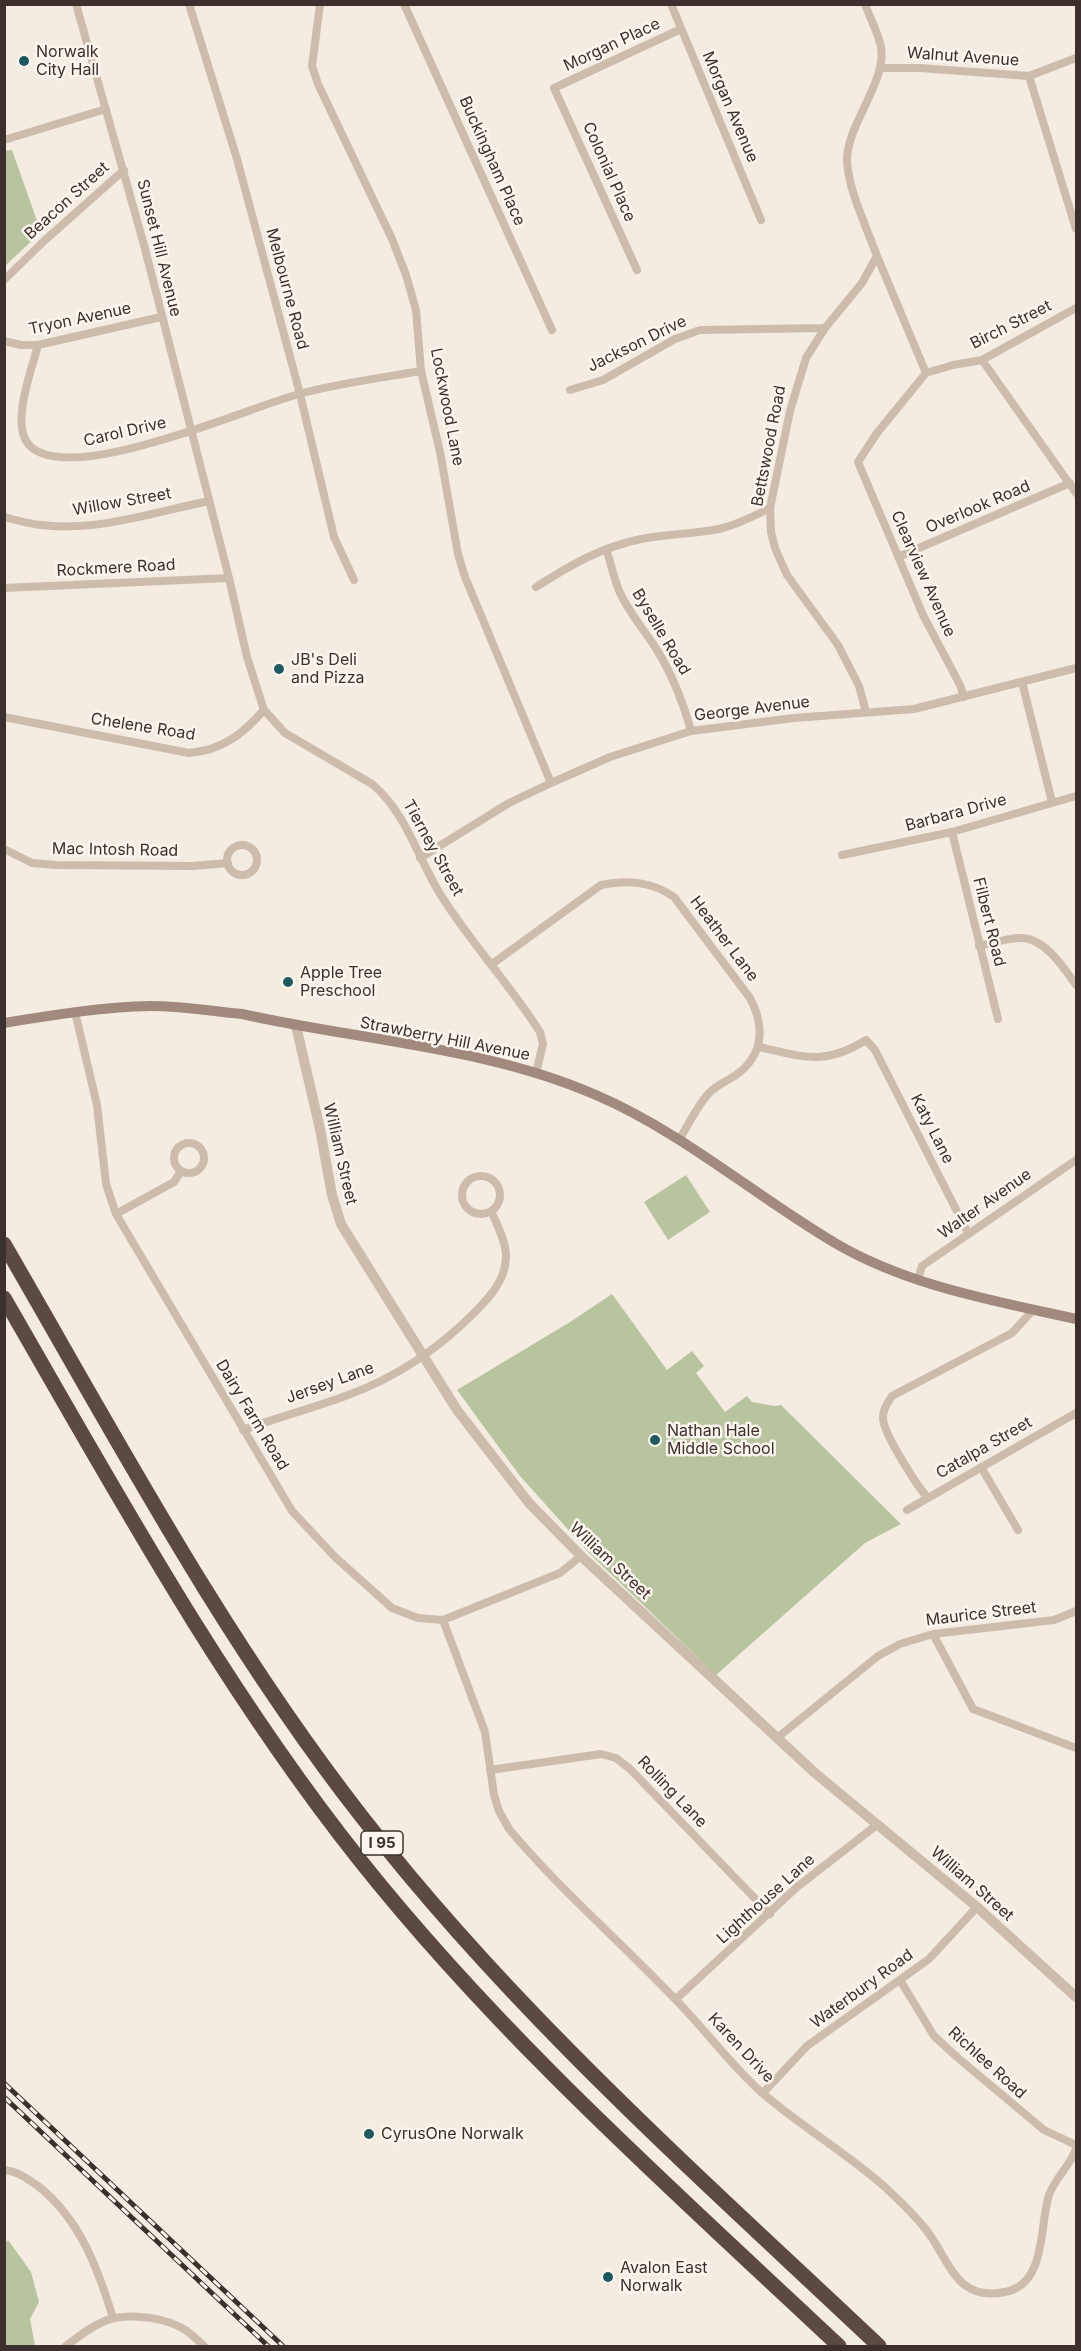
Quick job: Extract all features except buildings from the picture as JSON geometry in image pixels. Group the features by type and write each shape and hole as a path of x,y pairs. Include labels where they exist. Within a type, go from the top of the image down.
{"highway":[{"name":"I 95","path":"4,1244 229,1629 284,1711 370,1827 425,1896 537,2019 639,2120 879,2346"},
{"name":"I 95","path":"4,1298 171,1587 218,1663 280,1754 361,1861 439,1954 538,2060 839,2346"}],"main road":[{"name":"Strawberry Hill Avenue","path":"4,1023 75,1012 151,1006 196,1009 242,1014 486,1060 536,1073 628,1109 836,1243 870,1261 938,1287 1077,1319"}],"street":[{"name":"Sunset Hill Avenue","path":"76,4 124,170 209,501"},
{"name":"Melbourne Road","path":"189,4 237,159 300,394 334,537 354,580"},
{"name":"Lockwood Lane","path":"320,4 312,66 318,84 392,239 406,275 416,310 421,371 465,577 551,783"},
{"name":"Buckingham Place","path":"404,4 552,330"},
{"name":"Morgan Avenue","path":"671,4 761,220"},
{"path":"865,4 881,48 880,68 849,144 847,160 849,178 877,256 926,373"},
{"name":"Morgan Place","path":"554,88 681,29"},
{"path":"1029,76 1077,58"},
{"name":"Walnut Avenue","path":"880,68 920,68 1029,76 1077,229"},
{"name":"Colonial Place","path":"554,88 637,270"},
{"path":"4,140 106,109"},
{"name":"Beacon Street","path":"4,280 124,170"},
{"name":"Bettswood Road","path":"866,712 859,686 838,645 787,575 775,548 771,532 770,508 797,382 806,358 825,328 862,283 877,256"},
{"name":"Birch Street","path":"926,373 982,360 1077,308"},
{"name":"Tryon Avenue","path":"4,341 21,345 38,345 161,317"},
{"name":"Jackson Drive","path":"570,390 603,380 675,339 700,330 825,328"},
{"name":"Carol Drive","path":"38,345 20,422 22,435 29,446 38,452 60,458 110,453 192,431 300,394 421,371"},
{"path":"982,360 1077,493"},
{"name":"Clearview Avenue","path":"926,373 877,433 858,462 922,615 960,685 964,697"},
{"name":"Overlook Road","path":"898,557 1070,483"},
{"name":"Willow Street","path":"4,517 41,525 79,526 113,522 209,501"},
{"name":"Tierney Street","path":"209,501 247,657 264,710 285,733 372,784 384,794 400,815 441,897 540,1032 543,1044 536,1073"},
{"path":"536,587 581,559 606,549 639,539 719,529 770,508"},
{"name":"Byselle Road","path":"606,549 619,592 670,672 682,699 691,731"},
{"name":"Rockmere Road","path":"4,588 229,578"},
{"name":"George Avenue","path":"420,858 509,803 551,783 610,757 691,731 783,719 914,709 1077,668"},
{"path":"1022,682 1052,802"},
{"name":"Chelene Road","path":"4,717 189,753 205,752 229,743 247,729 264,710"},
{"name":"Barbara Drive","path":"842,855 952,832 1077,796"},
{"name":"Filbert Road","path":"952,832 998,1019"},
{"name":"Mac Intosh Road","path":"4,849 32,862 56,865 193,866 228,863"},
{"name":"Heather Lane","path":"492,964 601,885 620,882 640,883 660,888 674,897 750,998 758,1013 759,1047"},
{"path":"979,946 1021,938 1029,939 1040,944 1051,954 1077,985"},
{"name":"Dairy Farm Road","path":"75,1012 97,1105 106,1184 116,1214 292,1510 335,1557 392,1608 417,1618 443,1620 560,1573 580,1556"},
{"name":"William Street","path":"296,1026 320,1129 332,1195 341,1224 457,1410 529,1503 580,1556 815,1773 977,1907 1077,1998"},
{"name":"Katy Lane","path":"759,1047 797,1056 825,1058 845,1052 866,1040 876,1050 968,1233"},
{"path":"679,1140 708,1095 742,1071 759,1047"},
{"name":"Walter Avenue","path":"918,1279 922,1266 1077,1160"},
{"path":"116,1214 174,1182 181,1171"},
{"path":"479,1175 486,1176 496,1183 500,1195 499,1202 490,1211 478,1214 467,1209 461,1197 468,1180 479,1175"},
{"name":"Jersey Lane","path":"243,1430 350,1394 388,1378 454,1333 495,1291 502,1277 506,1254 498,1227 490,1211"},
{"path":"928,1498 917,1486 882,1421 884,1409 892,1396 1012,1333 1034,1309"},
{"name":"Catalpa Street","path":"907,1510 1076,1415"},
{"path":"981,1467 1018,1530"},
{"name":"Maurice Street","path":"777,1738 878,1656 911,1639 933,1634 1054,1620 1077,1611"},
{"name":"Karen Drive","path":"443,1620 485,1732 494,1795 499,1811 509,1829 676,1999 744,2076 905,2205 928,2232 955,2278 970,2289 988,2294 1008,2292 1026,2280 1036,2265 1050,2193 1077,2147"},
{"path":"933,1634 973,1709 1077,1748"},
{"name":"Rolling Lane","path":"490,1770 602,1754 616,1758 630,1769 770,1914"},
{"name":"Lighthouse Lane","path":"676,1999 797,1887 878,1824"},
{"name":"Waterbury Road","path":"763,2093 807,2046 930,1959 977,1907"},
{"name":"Richlee Road","path":"900,1980 934,2036 1044,2130 1077,2147"},
{"path":"4,2170 27,2178 69,2216 101,2278 113,2318"},
{"path":"66,2346 81,2334 113,2318 164,2320 186,2330 204,2346"}],"green space":[{"path":"12,150 41,232 5,266 5,151"},
{"path":"686,1175 710,1212 668,1240 644,1202"},
{"name":"Nathan Hale Middle School","path":"612,1294 667,1370 692,1351 704,1366 696,1373 725,1412 747,1396 752,1402 781,1405 901,1524 865,1543 716,1675 590,1554 520,1476 457,1390"},
{"path":"8,2240 31,2272 39,2302 30,2319 35,2346 5,2346 4,2244"}],"railway":[{"path":"4,2083 283,2346"},
{"path":"4,2097 268,2346"}],"place":[{"name":"Norwalk City Hall","path":"24,61"},
{"name":"JB's Deli and Pizza","path":"279,669"},
{"name":"Apple Tree Preschool","path":"288,982"},
{"name":"Nathan Hale Middle School","path":"655,1440"},
{"name":"CyrusOne Norwalk","path":"369,2134"},
{"name":"Avalon East Norwalk","path":"608,2277"}]}
